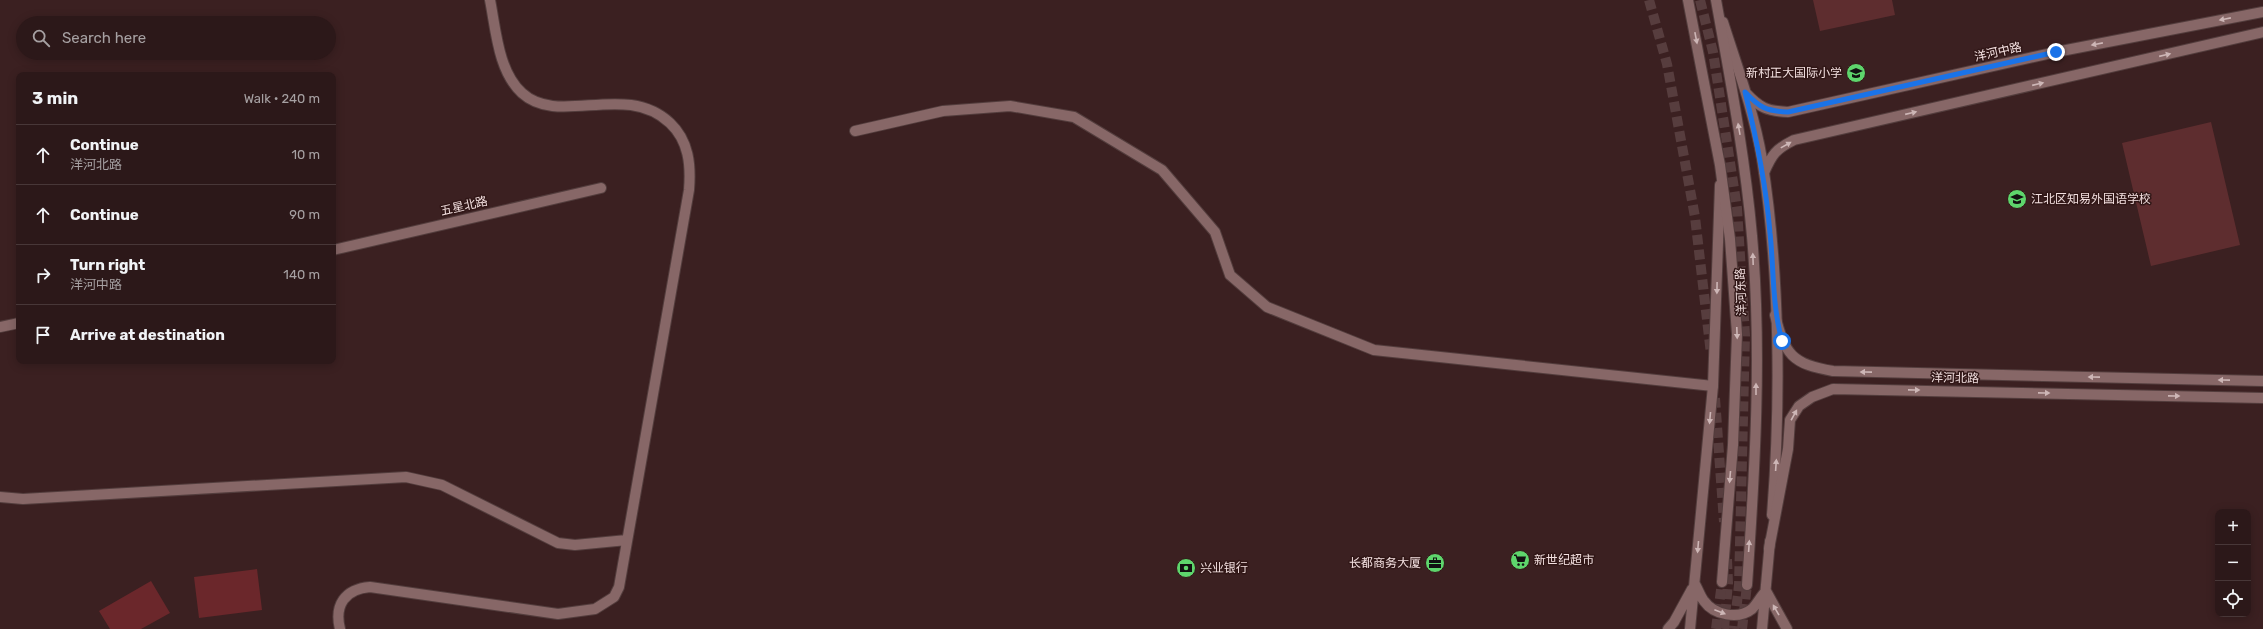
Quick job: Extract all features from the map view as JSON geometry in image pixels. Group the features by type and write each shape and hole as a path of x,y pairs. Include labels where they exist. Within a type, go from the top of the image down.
{"street":[{"path":"340,629 338,618 342,600 346,594 354,590 370,587 558,614 595,608 614,597 619,587 690,190 691,171 688,154 683,140 674,126 663,116 649,108 632,104 551,105 533,102 510,79 503,63 490,0"},
{"name":"洋河东路","path":"1688,0 1720,165 1730,239 1737,334 1733,445 1722,582"},
{"path":"1716,0 1745,92 1762,158 1770,233 1775,315 1777,447 1762,629"},
{"name":"洋河东路","path":"1716,0 1744,161 1752,245 1756,335 1757,444 1747,585"},
{"name":"洋河中路","path":"1745,92 1756,104 1770,111 1788,112 2056,52 2263,12"},
{"path":"1764,175 1771,156 1780,147 1794,140 2263,32"},
{"path":"855,130 943,111 1010,106 1074,117 1162,170 1214,232 1230,275 1267,307 1374,350 1713,386"},
{"path":"1690,629 1713,386 1720,165"},
{"name":"五星北路","path":"336,249 601,188"},
{"name":"洋河北路","path":"1775,315 1782,341 1799,361 1814,368 1834,371 2263,381"},
{"path":"0,327 16,324"},
{"name":"洋河北路","path":"1769,549 1788,449 1790,420 1799,406 1812,396 1833,389 2263,398"},
{"path":"0,497 23,499 406,477 442,485 558,543 575,545 627,540"},
{"path":"1695,584 1704,602 1714,610 1728,615 1741,614 1752,608 1766,591"},
{"path":"1668,629 1674,622 1695,584"},
{"path":"1766,591 1787,629"}],"shaded area":[{"path":"1813,0 1892,0 1895,15 1820,31"},
{"path":"2211,122 2240,245 2151,266 2122,143"}],"building":[{"path":"257,569 262,610 199,618 194,577"},
{"path":"151,581 170,613 141,629 110,629 99,611"}],"tunnel":[{"path":"1649,0 1667,64 1695,217 1711,354"},
{"path":"1700,0 1713,52 1737,208 1745,335 1739,585 1734,629"},
{"path":"1715,398 1724,522"},
{"path":"1724,629 1728,583 1727,559"},
{"path":"1716,629 1722,582"},
{"path":"1742,629 1747,585"}],"place":[{"name":"新村正大国际小学","path":"1856,73"},
{"name":"江北区知易外国语学校","path":"2017,199"},
{"name":"新世纪超市","path":"1520,560"},
{"name":"长都商务大厦","path":"1435,563"},
{"name":"兴业银行","path":"1186,568"}],"route":[{"path":"1782,341 1775,315 1770,233 1762,158 1745,92 1756,104 1770,111 1788,112 2056,52"}]}
